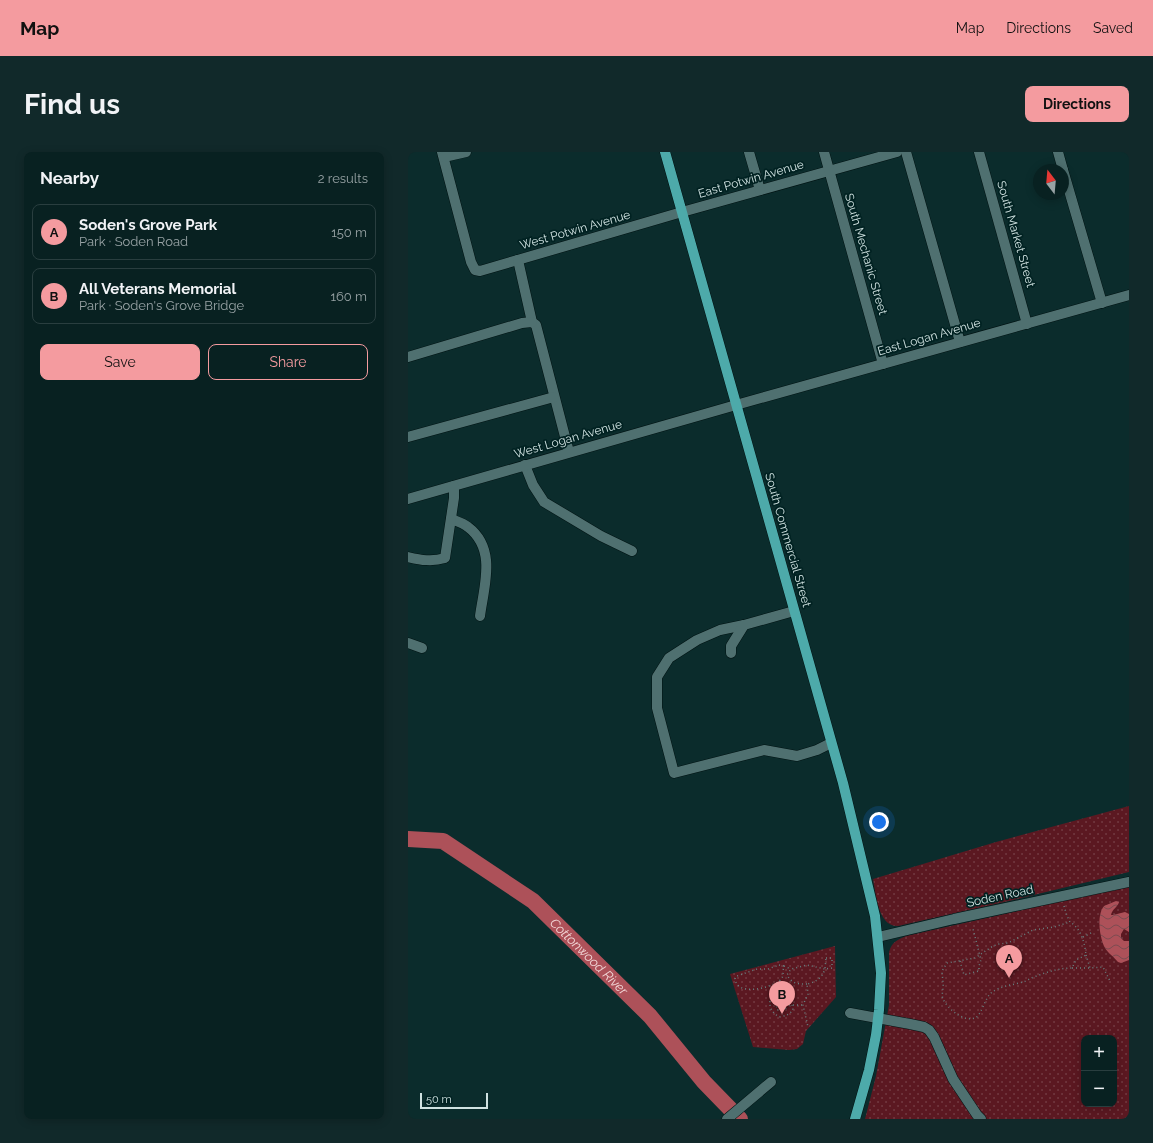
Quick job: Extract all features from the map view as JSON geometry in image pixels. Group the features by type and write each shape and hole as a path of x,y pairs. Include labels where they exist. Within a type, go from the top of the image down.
{"main road":[{"name":"South Commercial Street","path":"665,152 843,783 875,916 878,937 880,999 872,1054 854,1119"}],"street":[{"path":"443,155 466,152"},
{"path":"749,152 760,190"},
{"name":"South Mechanic Street","path":"824,152 883,364"},
{"name":"East Potwin Avenue","path":"682,212 896,152"},
{"path":"906,152 960,342"},
{"name":"South Market Street","path":"979,152 1027,324"},
{"path":"1058,152 1061,164"},
{"name":"West Potwin Avenue","path":"443,155 475,270 480,271 682,212"},
{"path":"1069,190 1102,303"},
{"path":"518,260 532,322 536,325 568,452"},
{"name":"East Logan Avenue","path":"736,405 1129,295"},
{"path":"408,357 522,323 532,322"},
{"path":"408,437 554,396"},
{"name":"West Logan Avenue","path":"408,499 736,405"},
{"path":"525,465 533,485 544,502 600,536 632,551"},
{"path":"408,557 424,560 437,560 445,558 454,498 454,486"},
{"path":"451,519 468,526 486,551 487,562 480,616"},
{"path":"794,611 720,630 697,640 669,658 657,677 658,708 674,773 764,750 797,756 817,750 831,742"},
{"path":"731,654 731,646 744,625"},
{"path":"408,642 422,648"},
{"name":"Soden Road","path":"878,937 1129,882"},
{"path":"850,1013 924,1027 929,1030 934,1037 953,1079 978,1118"},
{"path":"727,1119 771,1082"}],"path":[{"path":"1062,896 1067,916 1070,922 1074,924 1085,944 1086,955 1090,968"},
{"path":"1070,922 1054,927 1039,928 1027,932 1008,944 998,944 975,958 947,963 942,971 944,984 942,993 943,999 954,1012 960,1016 975,1018 978,1016 986,999 996,990 1060,968 1103,967 1110,981"},
{"path":"960,961 964,975 979,971 981,960 974,929"},
{"path":"1082,938 1093,932"},
{"path":"1072,968 1076,960 1086,955"},
{"path":"783,973 797,984 814,982 823,975 825,969 826,958 832,958 832,968 825,969 807,964 791,969 787,975"},
{"path":"784,966 783,976 779,981 760,989 740,987 735,981 735,978 738,976 757,969 768,969 779,965 784,966 791,969"},
{"path":"779,981 788,984 791,989 793,1010 791,1013 779,1017 772,1011 770,999 774,996 778,994 784,995 791,999"},
{"path":"807,984 808,994 803,1005 808,1027"},
{"path":"776,1001 785,1001 785,1005 786,1008 777,1010 776,1001"},
{"path":"770,1004 776,1005"},
{"path":"785,1005 803,1005"}],"shaded area":[{"path":"1129,806 1129,872 898,926 891,925 882,916 877,901 873,879 996,842"},
{"path":"1129,886 1129,1119 865,1119 876,1076 889,1005 889,952 895,942 906,936"},
{"path":"835,946 836,997 806,1031 803,1044 797,1049 789,1050 753,1047 730,974"}],"water":[{"path":"1116,901 1119,902 1111,915 1125,912 1129,914 1129,932 1124,929 1121,934 1121,938 1124,941 1129,941 1129,960 1121,963 1118,962 1105,948 1099,921 1104,906"}],"waterway":[{"name":"Cottonwood River","path":"408,839 443,841 533,901 650,1016 704,1082 740,1119"}],"place":[{"name":"Soden's Grove Park","path":"1009,978"},
{"name":"All Veterans Memorial","path":"782,1014"}]}
